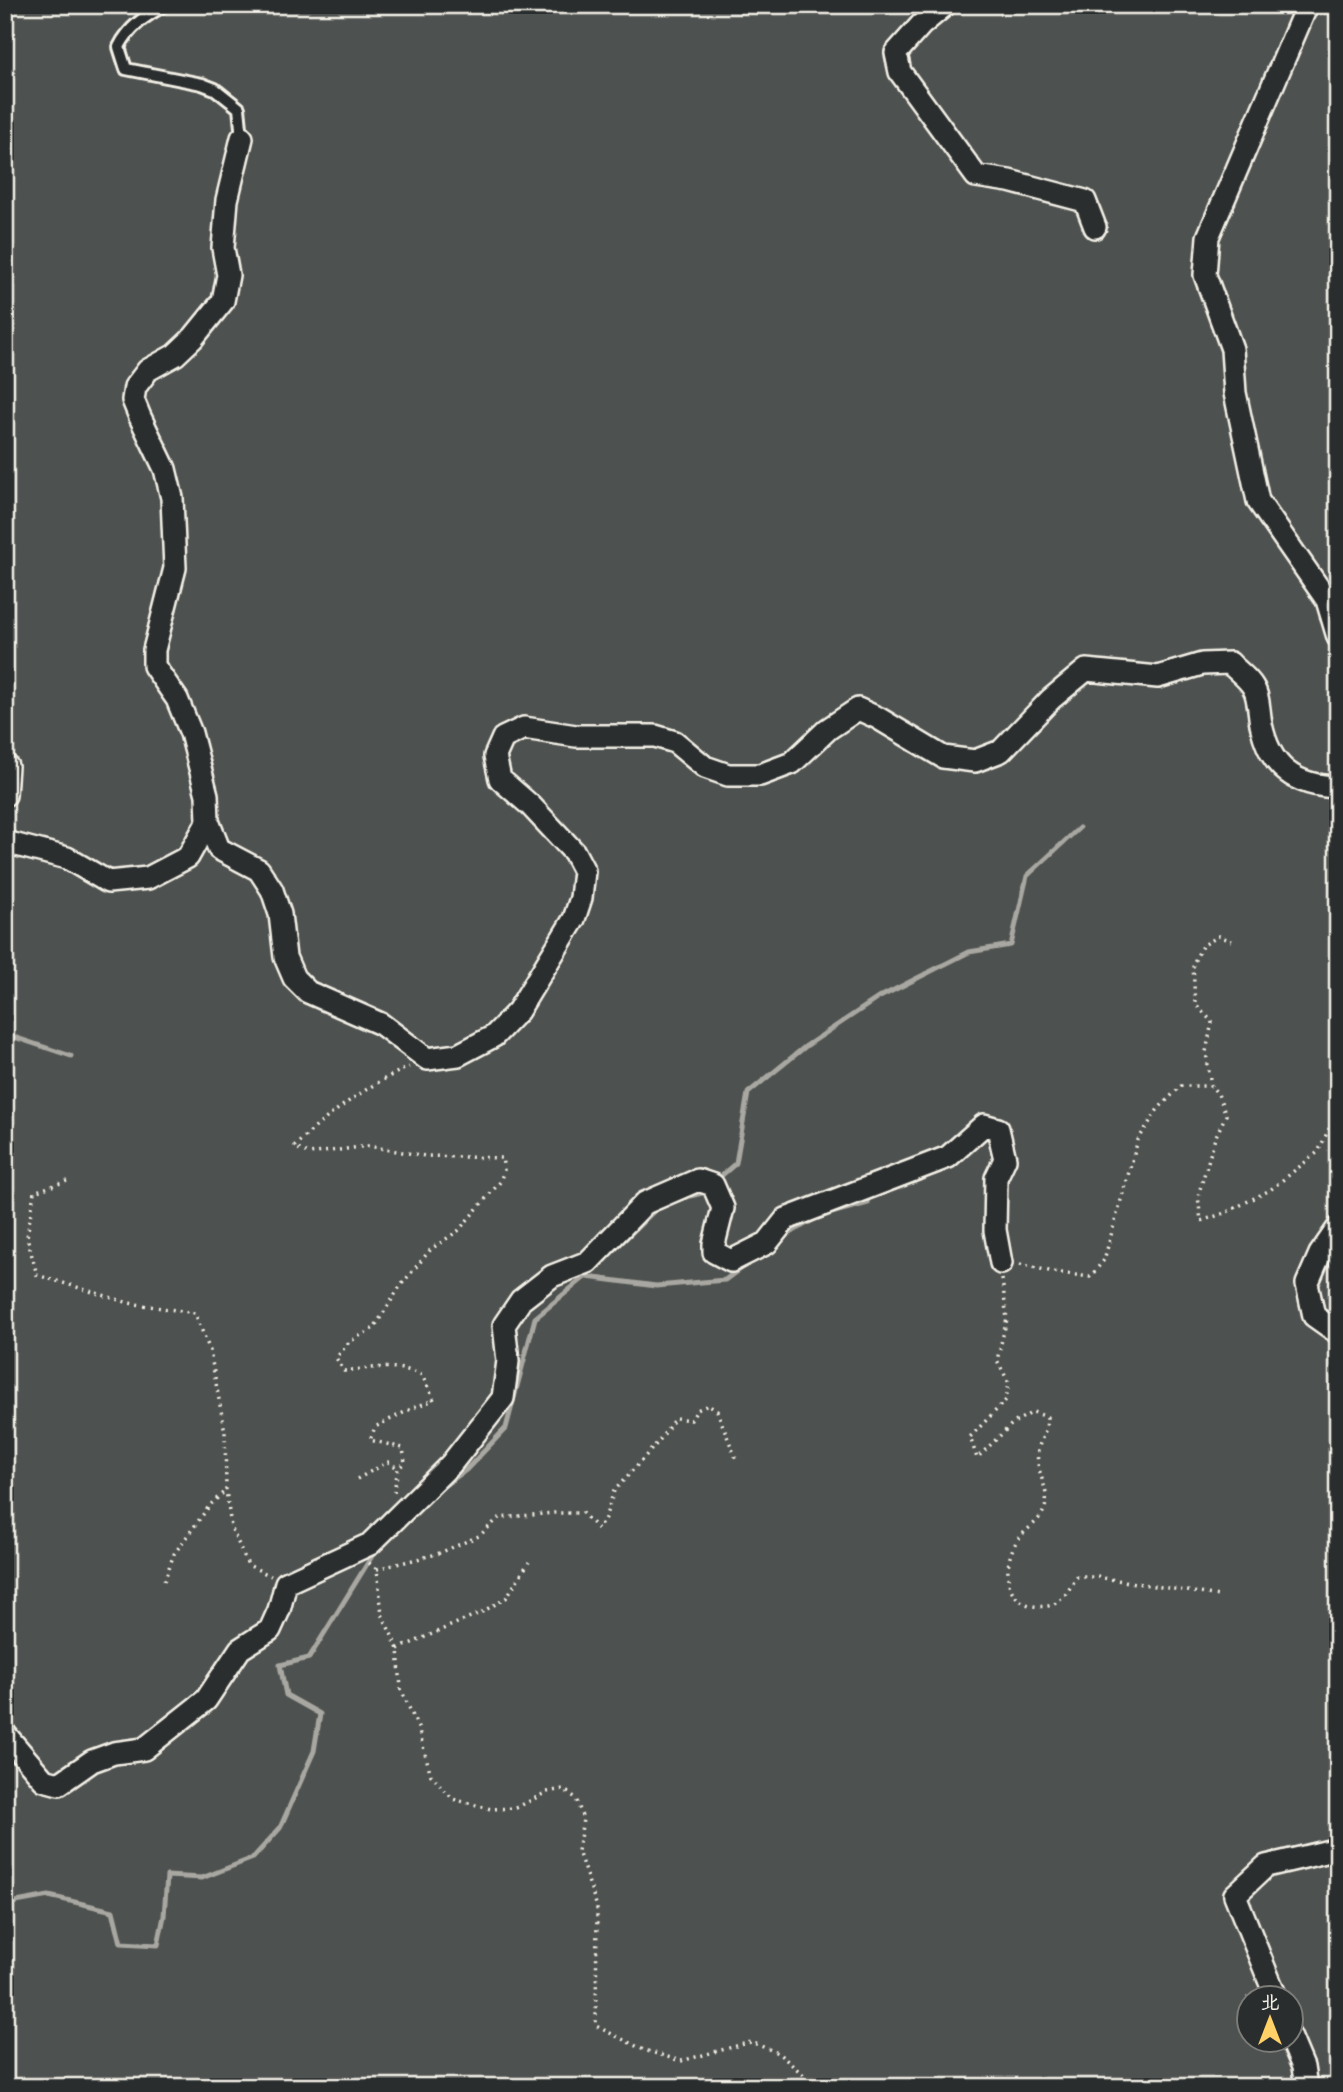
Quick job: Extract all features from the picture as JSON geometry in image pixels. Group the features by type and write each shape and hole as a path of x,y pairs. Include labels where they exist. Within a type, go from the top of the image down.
{"street":[{"path":"945,5 895,54 900,72 976,176 1009,181 1085,201 1095,227"},
{"path":"1307,5 1208,237 1205,275 1232,349 1235,393 1258,501 1327,600 1338,637"},
{"path":"242,138 227,200 223,248 228,275 223,301 175,355 148,370 135,387 133,400 166,469 172,498 175,568 154,650 154,666 177,699 191,733 207,795 208,821 219,849 259,870 272,890 280,914 285,957 294,978 308,992 381,1024 427,1059 458,1055 494,1036 518,1010 574,919 584,871 574,852 531,806 500,779 495,756 503,738 524,728 576,736 655,736 675,742 705,767 728,775 760,775 792,763 828,729 858,709 943,757 975,761 1001,751 1051,699 1086,670 1158,677 1202,664 1230,663 1254,688 1263,734 1271,754 1292,777 1317,786 1338,787"},
{"path":"5,795 8,766"},
{"path":"5,842 67,858 108,882 148,878 188,858 208,821"},
{"path":"5,1734 44,1780 58,1784 92,1761 114,1753 144,1749 206,1700 240,1649 270,1630 286,1583 370,1544 451,1464 503,1398 508,1361 504,1325 521,1300 552,1276 588,1262 645,1203 698,1180 713,1185 723,1208 714,1252 731,1261 767,1243 786,1219 948,1157 984,1125 998,1129 1005,1159 996,1178 995,1230 1001,1263"},
{"path":"1338,1228 1320,1254 1307,1284 1314,1316 1338,1333"},
{"path":"1271,1983 1236,1895 1266,1866 1338,1849"},
{"path":"1298,2054 1306,2087"}],"lane":[{"path":"165,5 146,15 126,33 119,47 127,69 202,83 215,89 239,108 242,138"}],"path":[{"path":"1232,940 1219,936 1202,946 1193,964 1195,1003 1212,1022 1206,1052 1211,1086 1226,1115 1215,1138 1198,1196 1201,1221 1225,1213 1270,1190 1318,1152 1338,1110"},
{"path":"390,1525 398,1468 405,1463 403,1448 370,1440 375,1427 434,1400 422,1375 407,1368 382,1367 344,1371 336,1358 349,1342 374,1328 401,1285 431,1249 458,1231 500,1182 504,1170 502,1158 425,1156 368,1146 309,1154 294,1147 309,1132 380,1079 427,1059"},
{"path":"1211,1086 1181,1086 1158,1109 1138,1140 1104,1260 1090,1277 1001,1263 1007,1319 998,1360 1009,1384 1006,1400 970,1437 977,1458 1013,1423 1033,1412 1047,1417 1047,1431 1038,1446 1038,1463 1047,1496 1044,1512 1017,1541 1008,1567 1009,1587 1018,1600 1032,1606 1049,1606 1062,1600 1077,1577 1097,1577 1219,1596"},
{"path":"67,1181 34,1192 27,1237 37,1275 129,1303 195,1314 210,1350 225,1432 226,1490 231,1527 248,1565 286,1583"},
{"path":"377,1569 437,1554 479,1536 499,1518 582,1513 598,1529 605,1518 614,1491 659,1441 675,1418 691,1420 697,1410 708,1405 717,1410 737,1461"},
{"path":"358,1479 388,1462 398,1468"},
{"path":"164,1581 174,1554 210,1505 226,1490"},
{"path":"354,1551 377,1569 382,1614 398,1649 401,1689 418,1728 431,1775 453,1799 491,1810 516,1808 547,1792 563,1789 576,1798 583,1819 578,1851 597,1907 596,2026 644,2050 681,2061 751,2042 778,2053 818,2087"},
{"path":"398,1649 482,1612 506,1598 529,1562"}],"shaded area":[{"path":"5,5 1338,5 1338,2087 5,2087"}],"waterway":[{"path":"715,1181 736,1163 748,1093 806,1046 878,998 969,952 1011,945 1027,876 1079,828"},
{"path":"5,1034 71,1056"},
{"path":"675,1200 702,1193 708,1188"},
{"path":"827,1214 868,1203"},
{"path":"611,1253 657,1208"},
{"path":"781,1238 818,1217"},
{"path":"587,1277 656,1286 725,1280 745,1265"},
{"path":"437,1491 466,1470 506,1428 535,1318 597,1267"},
{"path":"5,1904 49,1896 113,1911 121,1943 158,1945 164,1916 167,1876 202,1878 253,1858 280,1828 314,1751 320,1714 286,1695 280,1665 309,1658 377,1548"}]}
